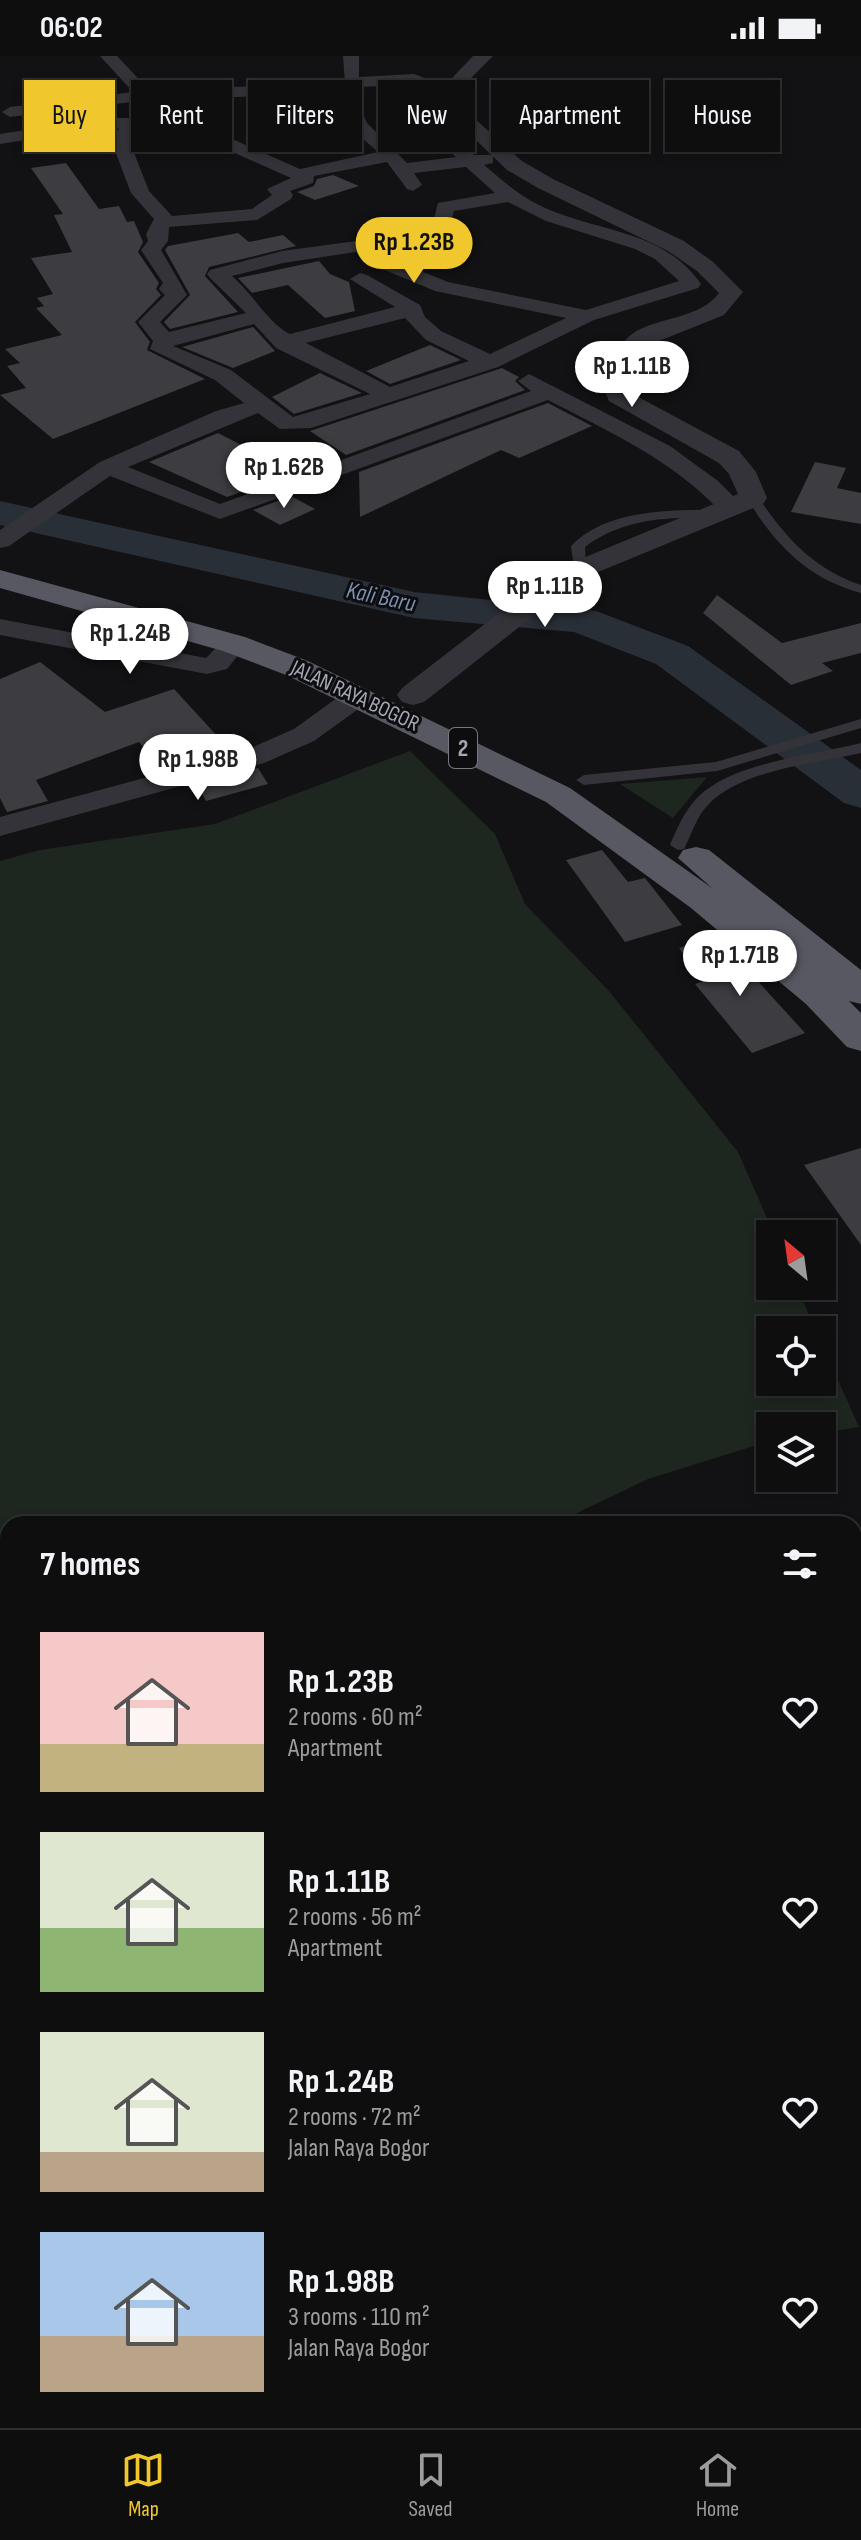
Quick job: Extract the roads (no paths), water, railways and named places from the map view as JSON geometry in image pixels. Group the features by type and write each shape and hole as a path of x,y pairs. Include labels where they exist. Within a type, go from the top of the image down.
{"highway":[{"name":"JALAN RAYA BOGOR","path":"1,547 318,653 413,695 584,780 774,917 861,991"},
{"name":"JALAN RAYA BOGOR","path":"0,579 234,644 358,696 558,795 704,900 820,995 861,1037"}],"street":[{"path":"108,56 131,80"},
{"path":"351,56 351,80"},
{"path":"420,80 462,77 484,56"},
{"path":"413,695 501,631 554,585 581,569 730,506 742,472 729,457 618,396 613,382 633,346 643,337 712,311 728,301 731,292 715,272 657,235 568,196 501,156 464,119 460,100 462,77"},
{"path":"10,112 131,97"},
{"path":"0,139 51,131 119,137 129,134 119,116 131,115"},
{"path":"362,127 402,170"},
{"path":"119,137 140,193 155,205 164,222"},
{"path":"232,146 307,179 276,189 284,195 272,224"},
{"path":"164,340 161,349 223,375 288,424 295,425 492,361 587,316 681,290 691,282 639,244 550,217 510,196 463,152"},
{"path":"299,175 341,163 402,170 501,156"},
{"path":"440,234 445,207 510,196"},
{"path":"164,222 272,224 327,253"},
{"path":"164,222 158,229 158,241 151,250 173,283 169,289 177,295 148,322 164,340"},
{"path":"387,394 267,332 217,274 291,255 327,253 388,241 395,235"},
{"path":"255,264 271,279"},
{"path":"387,264 442,287 587,316"},
{"path":"360,279 411,310 414,319 430,332 492,361 663,454 691,472 730,506"},
{"path":"164,340 327,329 469,293"},
{"path":"108,467 220,512 549,392"},
{"path":"1,547 62,496 108,467 224,416 261,405"},
{"path":"0,627 207,666 217,663 234,644"},
{"path":"0,827 254,757 304,735 358,696"}],"lane":[{"path":"730,506 832,581 861,589"},
{"path":"584,780 717,766 854,725"},
{"path":"678,845 698,807 733,782 861,748"},
{"path":"717,766 733,782"}],"waterway":[{"name":"Kali Baru","path":"0,513 414,605 581,620 672,655 861,793"}]}
